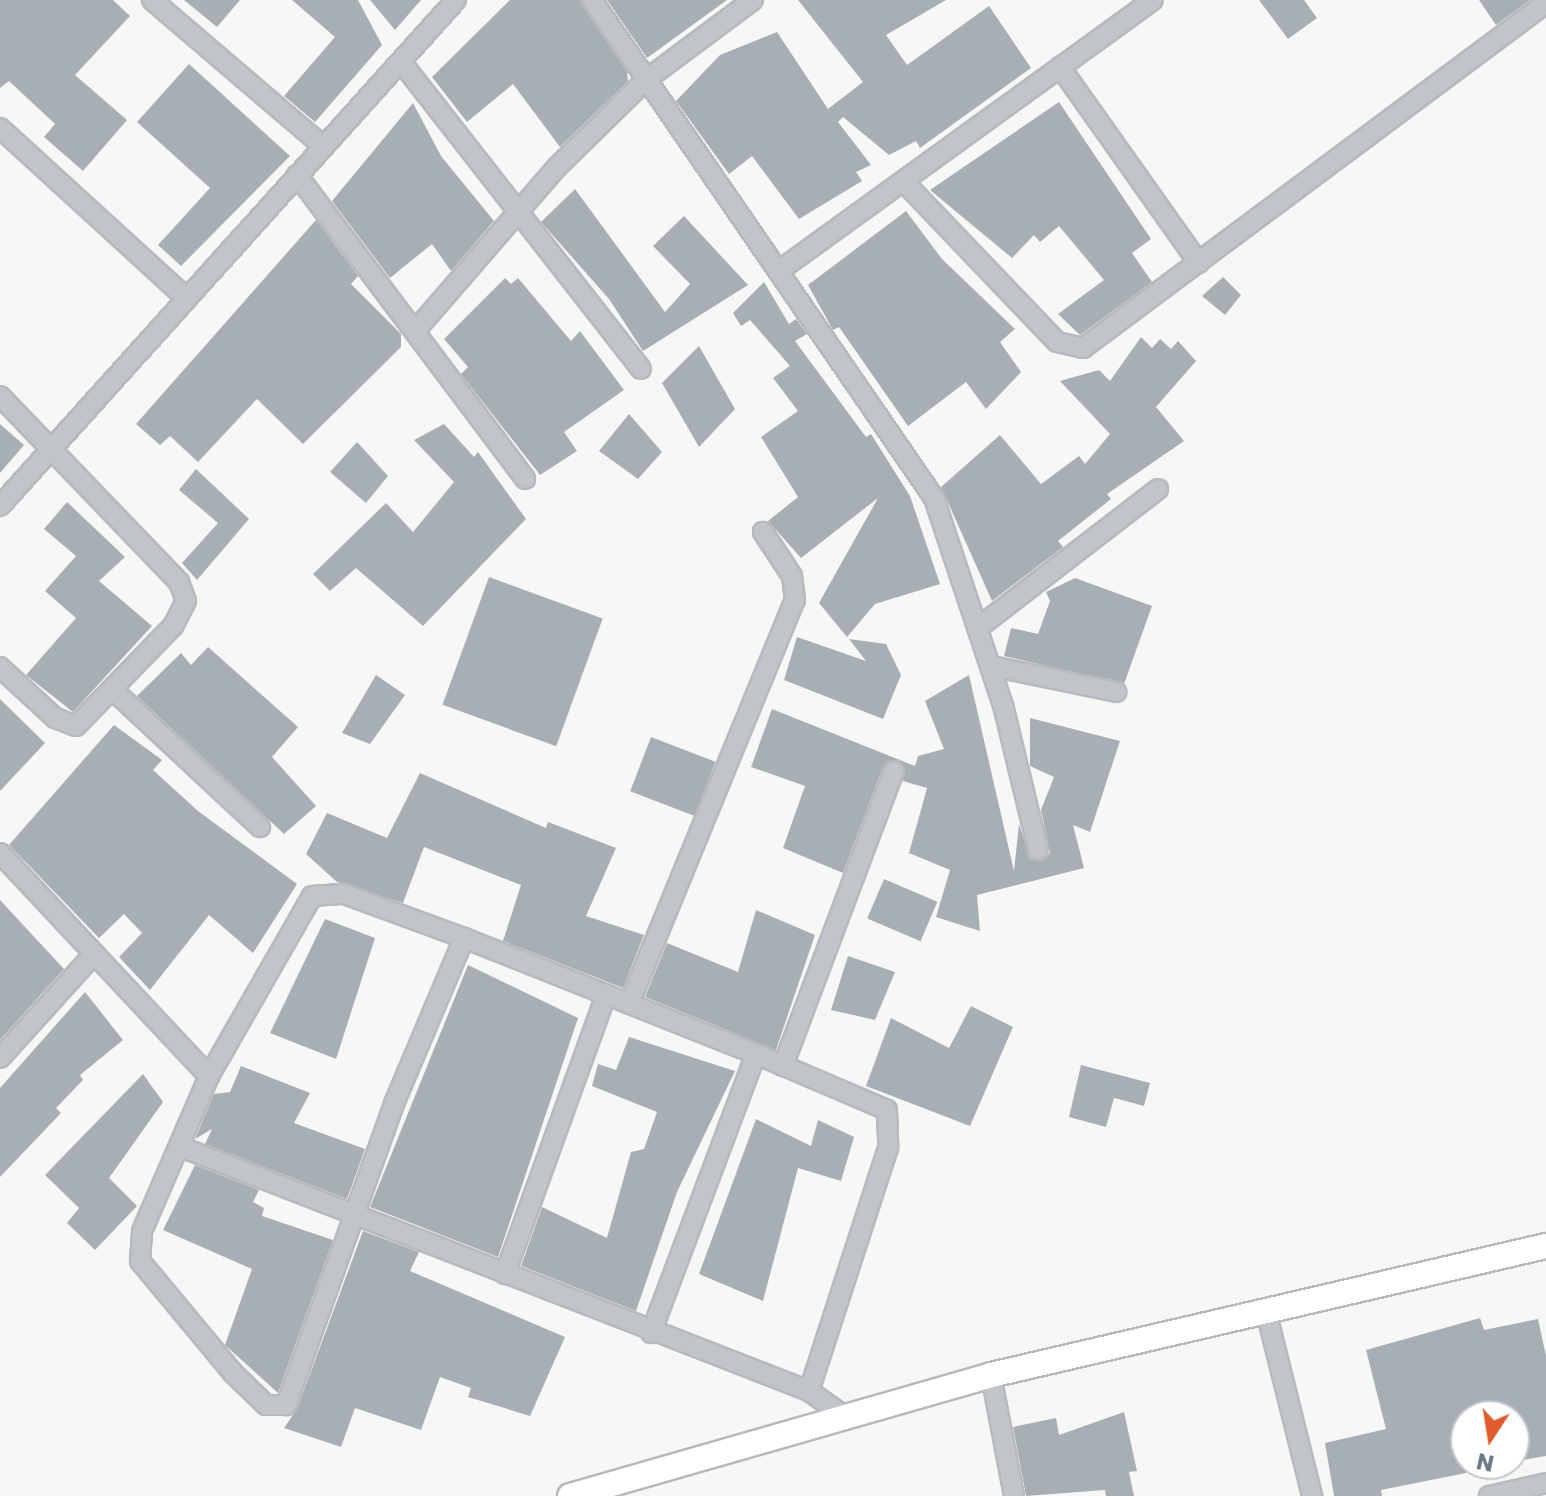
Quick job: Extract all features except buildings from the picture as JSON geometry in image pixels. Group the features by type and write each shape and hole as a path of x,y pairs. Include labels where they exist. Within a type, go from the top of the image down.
{"street":[{"path":"152,0 323,146"},
{"path":"0,506 456,0"},
{"path":"592,0 920,472 979,627 1038,850"},
{"path":"415,331 519,206 647,79 753,0"},
{"path":"904,182 1057,342 1071,348 1094,342 1546,3"},
{"path":"780,270 1060,67 1140,4"},
{"path":"402,63 519,206 641,369"},
{"path":"1060,67 1199,263"},
{"path":"0,128 186,298"},
{"path":"297,175 525,479"},
{"path":"0,396 53,447 184,593 173,626 82,723 69,724 0,667"},
{"path":"979,627 1158,489"},
{"path":"629,1004 795,600 792,576 763,532"},
{"path":"991,666 1116,692"},
{"path":"113,690 260,827"},
{"path":"783,1066 894,771"},
{"path":"0,853 209,1076"},
{"path":"464,938 356,1217 291,1398 273,1408 233,1373 140,1261 142,1231 181,1147 209,1076 312,896 344,894 464,938 883,1107 892,1123 809,1391"},
{"path":"0,1058 94,954"},
{"path":"505,1274 606,995"},
{"path":"651,1333 756,1054"},
{"path":"181,1147 651,1333 809,1391 846,1417"},
{"path":"570,1496 991,1375 1267,1315 1546,1246"},
{"path":"1267,1315 1312,1496"},
{"path":"991,1375 1014,1496"},
{"path":"1489,1496 1546,1483"}]}
